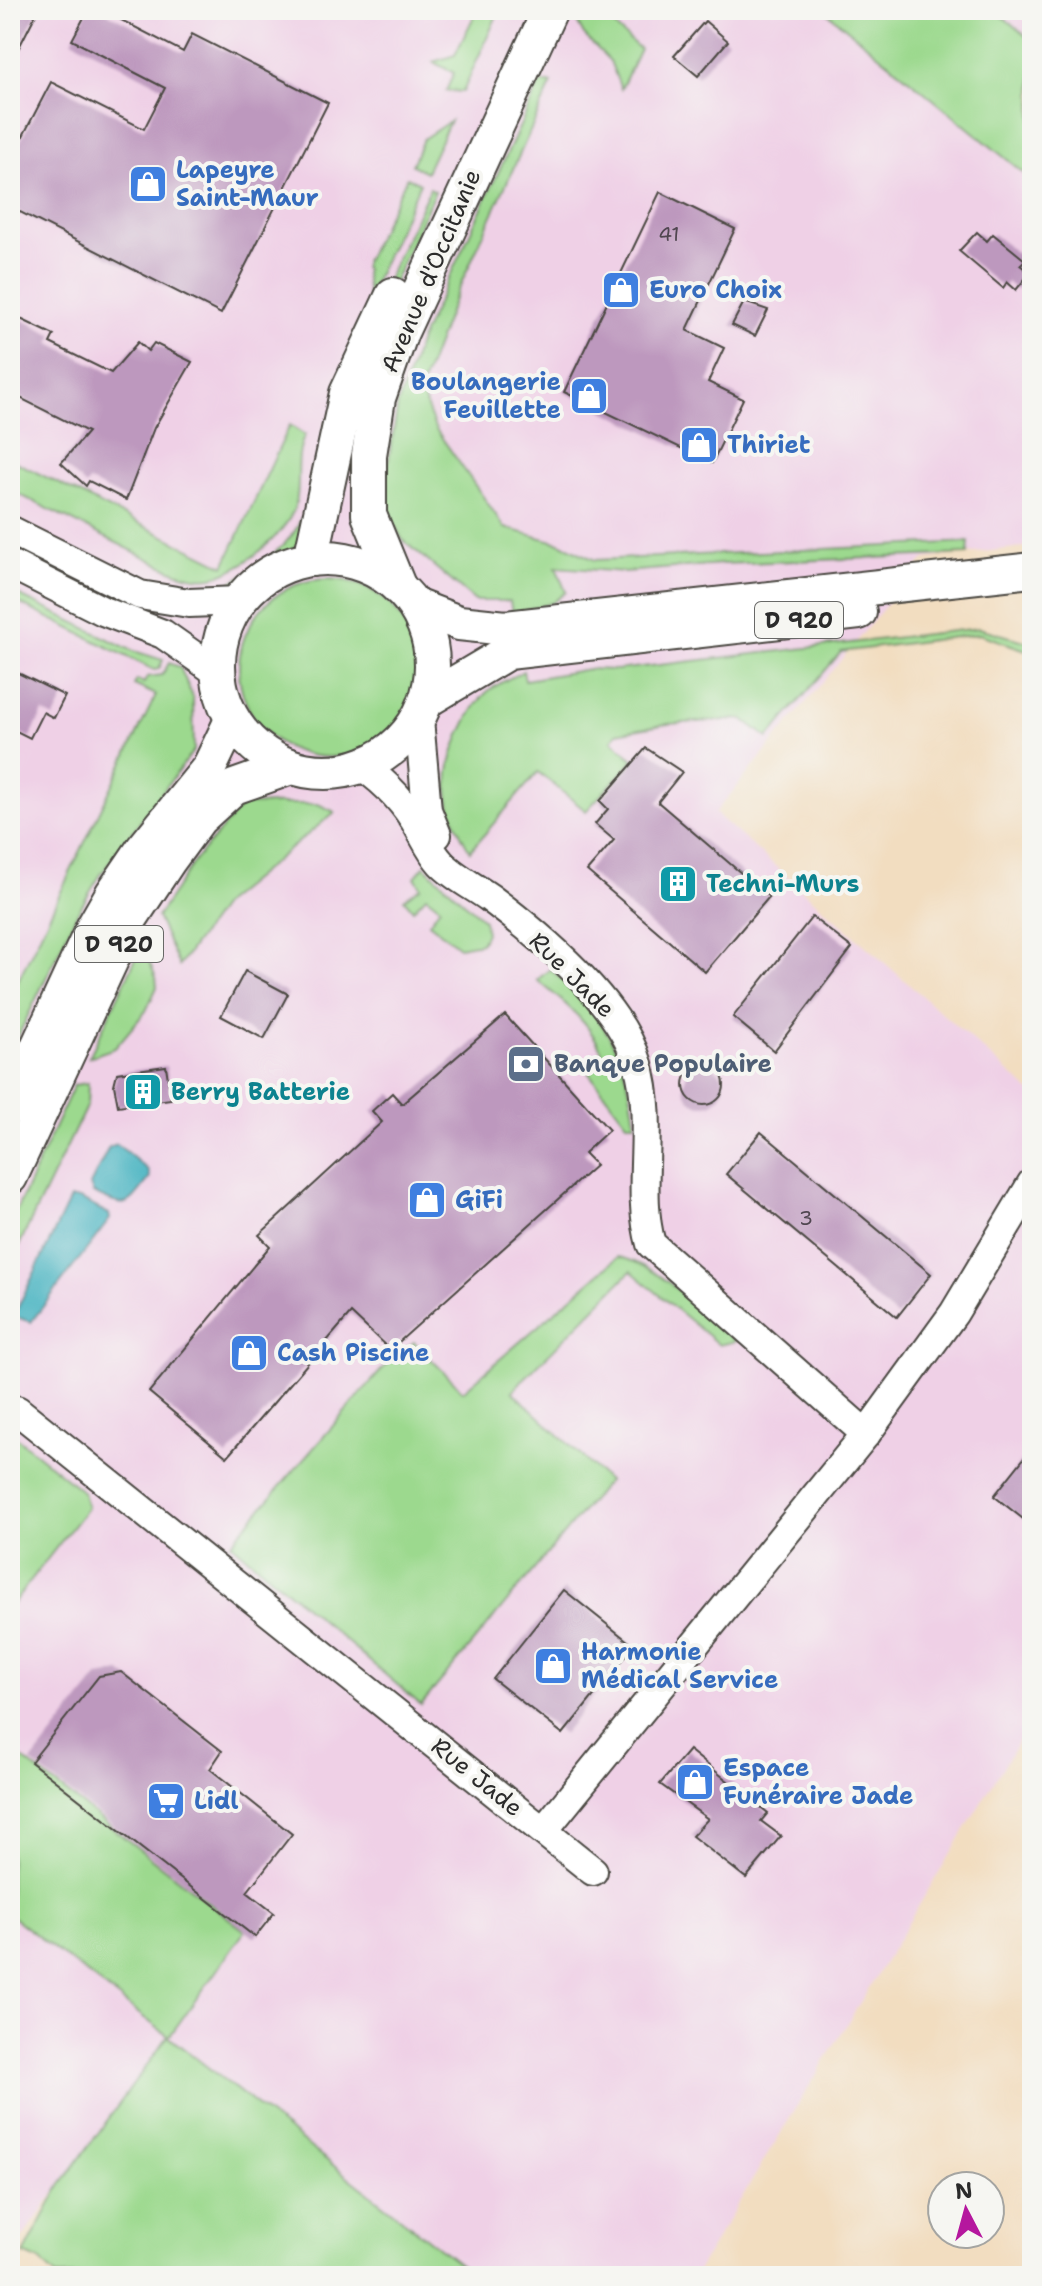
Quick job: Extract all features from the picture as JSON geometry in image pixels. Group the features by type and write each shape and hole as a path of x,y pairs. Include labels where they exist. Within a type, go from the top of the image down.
{"main road":[{"name":"Avenue d'Occitanie","path":"311,559 347,393 530,10"},
{"name":"Avenue d'Occitanie","path":"407,597 369,515 369,455 378,398 401,332 550,10"},
{"path":"311,559 355,563 373,570 407,597 432,652 423,710 393,748 362,766 325,773 291,767 258,750 232,720 217,672 221,640 239,601 274,571 311,559"},
{"name":"D 920","path":"407,597 459,623 506,628 1032,570"},
{"name":"D 920","path":"423,710 508,652 1032,590"},
{"name":"D 920","path":"10,1107 93,928 113,893 143,849 209,768 232,720"},
{"name":"D 920","path":"10,1177 130,919 169,860 199,819 234,787 291,767"}],"street":[{"path":"10,530 140,595 189,603 239,601"},
{"path":"10,564 103,611 163,634 217,672"},
{"name":"Rue Jade","path":"423,710 427,810 461,876"},
{"name":"Rue Jade","path":"362,766 390,788 404,804 437,859 502,907 595,992 626,1035 642,1079 648,1124 648,1233 651,1244 866,1434"},
{"name":"Rue Jade","path":"10,1409 17,1410 39,1427 544,1830 866,1434 954,1313 1032,1183"},
{"path":"544,1830 593,1871"}],"shaded area":[{"path":"10,10 1032,10 1032,546 924,559 715,813 1032,1093 1032,1719 694,2276 475,2276 168,2037 10,2255"}],"green space":[{"path":"477,10 499,11 463,92 446,91 454,73 433,62 455,55"},
{"path":"596,10 640,49 621,89 610,61 584,35 571,11"},
{"path":"824,10 995,10 1032,41 1032,180"},
{"path":"540,83 552,83 454,299 420,390 435,428 505,528 560,543 595,560 969,542 968,554 722,564 625,572 556,567 566,592 552,603 512,614 510,601 475,601 402,539 385,507 386,476 398,404 420,340"},
{"path":"450,121 426,172 412,165 423,139"},
{"path":"407,177 420,183 368,296 364,264"},
{"path":"430,188 435,191 373,328 372,311"},
{"path":"290,425 305,435 292,514 255,555 214,577 195,577 171,570 10,490 10,459 224,566"},
{"path":"301,518 310,521 298,545 251,579 210,593 218,586 237,579 274,553 291,537"},
{"path":"328,579 362,585 391,605 411,634 417,668 411,702 391,731 362,751 328,757 294,751 265,731 245,702 239,668 245,634 265,605 294,585"},
{"path":"10,591 131,650 163,660 159,669 154,670 10,599"},
{"path":"979,628 1032,643 1032,652 979,634 841,652 768,738 743,719 668,724 617,733 612,740 634,760 586,811 538,772 470,851 451,808 448,794 450,766 460,735 474,708 486,693 523,671 525,680 589,669 616,670"},
{"path":"169,663 180,667 193,698 194,750 101,874 76,915 14,1045 10,1046 10,997 156,695 134,685 137,680 144,683 147,677 162,675"},
{"path":"318,804 335,812 224,903 179,966 157,917 195,860 244,805"},
{"path":"424,866 484,920 486,933 481,943 459,947 429,923 440,907 426,896 413,910 404,899 421,887 415,877"},
{"path":"142,946 156,977 157,987 146,1011 115,1048 89,1057"},
{"path":"550,969 584,1002 609,1037 626,1076 635,1123 627,1123 588,1072 606,1063 595,1038 578,1017 537,980"},
{"path":"88,1083 87,1105 10,1264 10,1224 74,1085"},
{"path":"618,1257 633,1261 665,1280 736,1341 719,1345 631,1271 512,1391 608,1481 421,1705 231,1543 385,1366 414,1342 463,1391"},
{"path":"10,1432 83,1492 87,1508 10,1607"},
{"path":"10,1749 245,1931 169,2037 475,2276 56,2276 40,2261 24,2254 60,2186 168,2036 10,1915"}],"water":[{"path":"117,1144 148,1170 150,1178 131,1200 121,1204 93,1193 90,1185 109,1147"},
{"path":"70,1199 80,1199 109,1214 110,1219 31,1322 16,1317 16,1311"}],"building":[{"path":"10,10 38,10 10,65"},
{"name":"Lapeyre Saint-Maur","path":"88,10 102,10 183,52 192,34 328,103 221,314 10,207 10,161 51,82 144,129 165,88 72,40"},
{"path":"705,21 728,41 698,76 674,56"},
{"path":"660,192 735,229 687,330 724,348 708,382 743,399 712,463 564,392"},
{"path":"977,232 987,241 993,234 1025,260 1020,265 1030,273 1016,290 1007,282 1003,288 959,251"},
{"path":"744,302 768,310 755,336 732,325"},
{"path":"10,314 54,335 50,343 111,373 138,342 148,351 154,343 192,362 154,428 126,500 89,481 86,486 61,463 88,432 10,393"},
{"path":"10,669 65,696 54,718 43,712 30,738 10,728"},
{"name":"Techni-Murs","path":"646,748 682,772 658,802 769,897 705,972 587,871 614,840 595,824 608,809 600,801"},
{"path":"812,917 852,948 774,1051 733,1017"},
{"path":"245,971 288,994 264,1039 221,1016"},
{"name":"GiFi","path":"505,1015 609,1130 584,1153 596,1165 390,1350 351,1313 227,1457 149,1392 270,1246 259,1235 382,1122 372,1111 392,1093 402,1104"},
{"path":"704,1065 718,1071 724,1085 718,1099 704,1105 690,1099 684,1085 690,1071"},
{"name":"Berry Batterie","path":"166,1066 171,1099 118,1106 114,1085 117,1073"},
{"path":"761,1132 931,1274 897,1317 726,1174"},
{"path":"1032,1448 1032,1526 994,1496"},
{"path":"564,1590 634,1646 563,1734 493,1679"},
{"name":"Lidl","path":"121,1672 222,1751 210,1769 292,1834 247,1892 274,1913 255,1937 31,1762 99,1676"},
{"path":"689,1750 768,1813 761,1821 781,1836 746,1878 692,1836 708,1819 660,1784"}],"place":[{"name":"Lapeyre Saint-Maur","path":"148,184"},
{"name":"Euro Choix","path":"621,290"},
{"name":"Boulangerie Feuillette","path":"589,396"},
{"name":"Thiriet","path":"699,445"},
{"name":"Techni-Murs","path":"678,884"},
{"name":"Banque Populaire","path":"526,1064"},
{"name":"Berry Batterie","path":"143,1092"},
{"name":"GiFi","path":"427,1200"},
{"name":"Cash Piscine","path":"249,1353"},
{"name":"Harmonie Médical Service","path":"553,1666"},
{"name":"Espace Funéraire Jade","path":"695,1782"},
{"name":"Lidl","path":"166,1801"}]}
